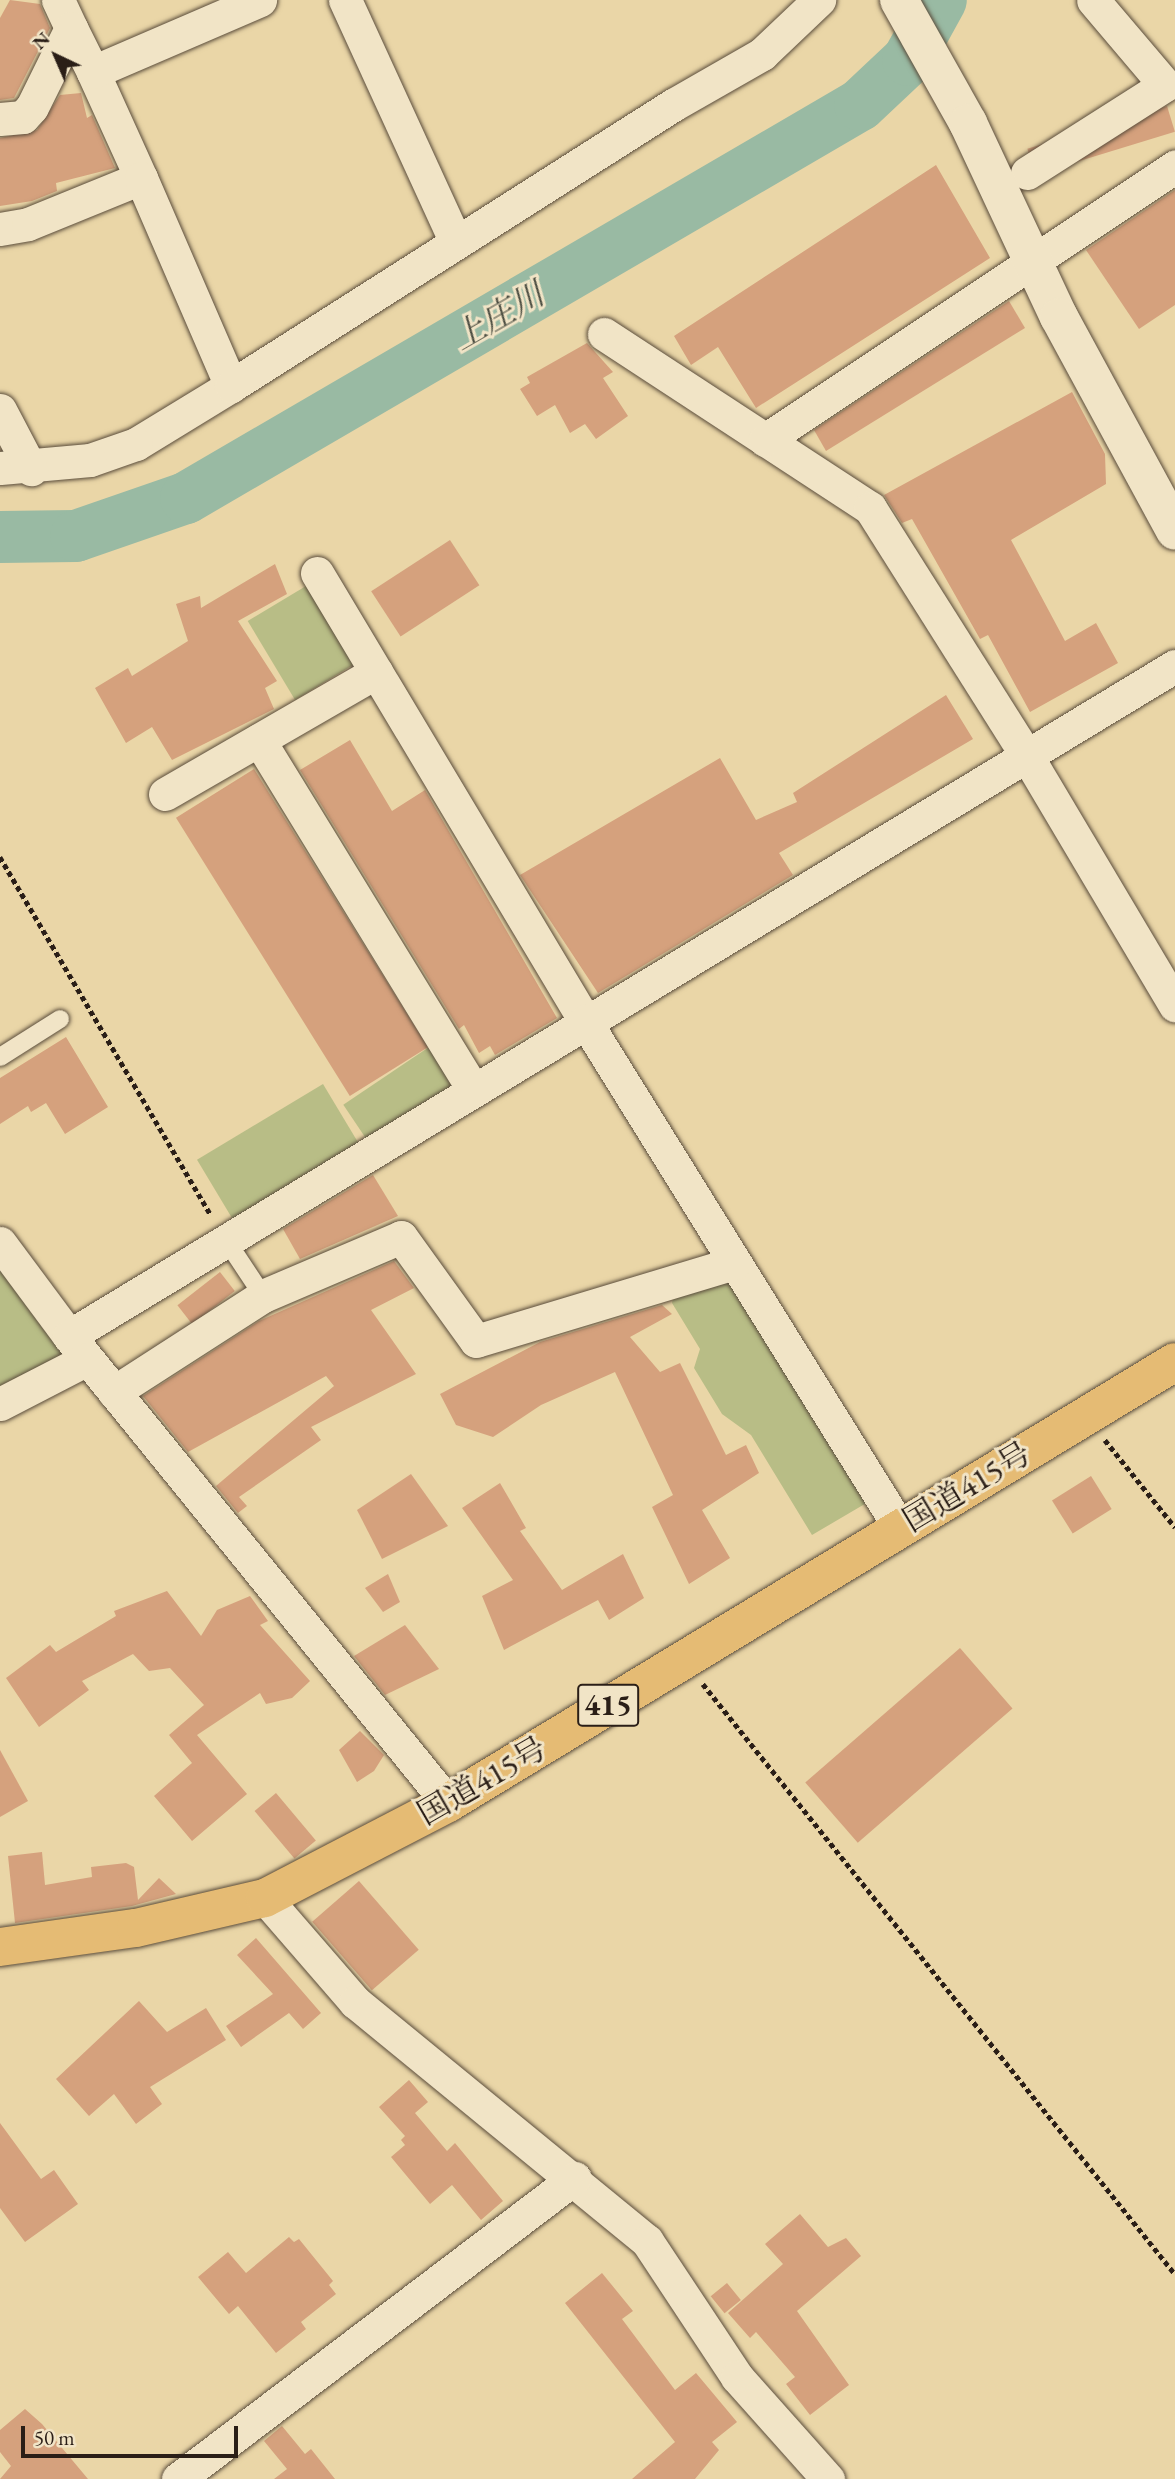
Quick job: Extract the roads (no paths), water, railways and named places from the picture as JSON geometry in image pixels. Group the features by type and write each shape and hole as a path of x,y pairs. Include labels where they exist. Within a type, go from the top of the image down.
{"highway":[{"name":"国道415号","path":"0,1947 136,1928 265,1898 448,1803 1175,1362"}],"street":[{"path":"93,72 260,0"},
{"path":"345,0 456,242"},
{"path":"0,410 15,469 90,460 136,444 456,242 762,54 819,0"},
{"path":"899,0 968,123 1032,261 1175,531"},
{"path":"1027,173 1170,93 1093,0"},
{"path":"65,14 141,178 231,386"},
{"path":"0,119 23,117 32,107 65,14"},
{"path":"765,440 1175,167"},
{"path":"0,229 28,224 141,178"},
{"path":"604,334 870,508 1027,756 1175,1005"},
{"path":"317,573 585,1021 900,1528"},
{"path":"0,1404 226,1240 1175,666"},
{"path":"165,794 376,672"},
{"path":"259,740 473,1090"},
{"path":"114,1392 263,1296 401,1237 476,1341 736,1263"},
{"path":"0,1243 78,1347 448,1803"},
{"path":"265,1898 355,2002 575,2178 647,2241 737,2377 828,2479"},
{"path":"178,2479 575,2178"}],"lane":[{"path":"0,1057 60,1019"},
{"path":"226,1240 263,1296"}],"waterway":[{"name":"上庄川","path":"0,537 76,536 186,498 860,105 908,60 941,0"}]}
